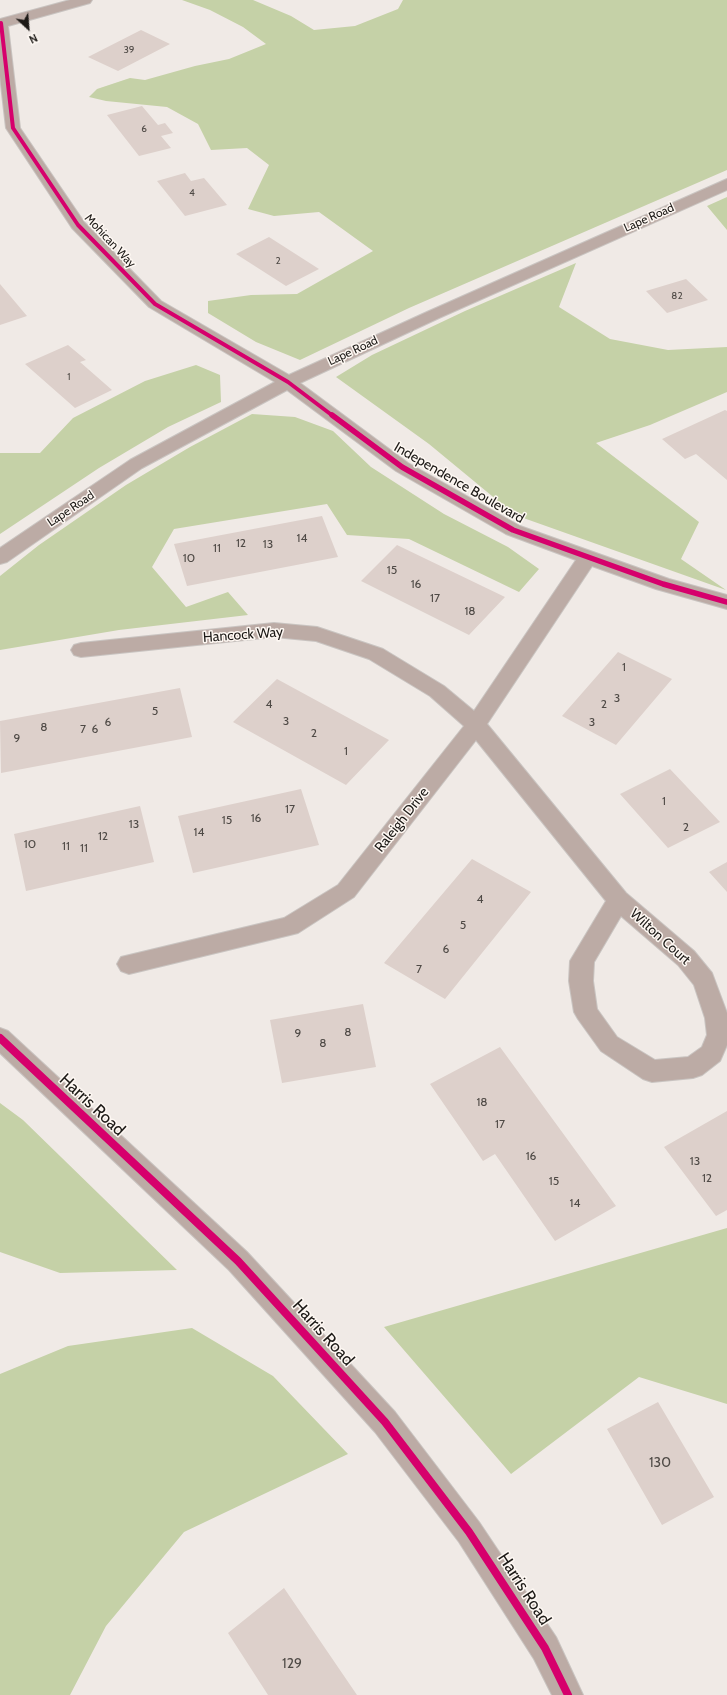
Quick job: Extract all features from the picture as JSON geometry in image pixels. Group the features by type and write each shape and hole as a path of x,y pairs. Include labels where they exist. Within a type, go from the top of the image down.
{"street":[{"path":"1,24 85,0"},
{"name":"Mohican Way","path":"1,24 13,128 78,225 155,304 288,382"},
{"name":"Lape Road","path":"0,557 136,464 288,382 433,315 727,184"},
{"name":"Independence Boulevard","path":"288,382 402,467 513,530 663,584 727,602"},
{"name":"Raleigh Drive","path":"129,964 290,926 346,891 476,725 588,557"},
{"name":"Hancock Way","path":"81,650 274,630 317,634 376,654 437,691 476,725"},
{"name":"Wilton Court","path":"476,725 618,900 686,958 704,980 717,1018 719,1035 711,1054 693,1066 652,1071 609,1044 586,1012 581,981 582,962 618,900"},
{"name":"Harris Road","path":"0,1038 238,1261 385,1422 469,1532 546,1648 568,1695"}],"green space":[{"path":"182,0 253,0 291,16 314,30 355,26 398,9 403,0 727,0 727,170 409,308 300,360 256,342 208,313 208,301 251,295 297,294 373,251 319,212 274,216 248,209 269,165 247,148 211,150 198,124 167,107 106,101 89,97 97,89 130,78 145,80 195,66 229,59 266,44 243,27 210,10"},
{"path":"727,197 727,230 707,206"},
{"path":"576,263 559,307 610,339 668,350 727,347 727,392 650,425 596,443 699,522 681,559 726,590 515,515 429,444 336,377 372,355 465,311"},
{"path":"196,365 220,375 221,402 168,427 99,468 0,534 0,453 40,453 73,418 145,381"},
{"path":"252,414 295,417 333,431 371,467 444,514 508,547 539,569 519,592 409,539 347,535 327,504 174,529 152,567 186,607 228,592 248,615 119,630 0,650 0,576 39,545 126,485 190,447"},
{"path":"0,1103 23,1120 177,1270 60,1273 0,1252"},
{"path":"727,1228 727,1404 639,1377 511,1474 384,1327"},
{"path":"192,1328 273,1376 348,1454 184,1532 106,1626 70,1695 0,1695 0,1374 68,1346"}],"building":[{"path":"141,30 170,44 118,71 88,57"},
{"path":"142,106 158,125 165,123 173,133 161,136 171,148 139,156 107,115"},
{"path":"185,173 191,181 204,178 227,205 185,216 157,181"},
{"path":"269,237 319,269 286,286 236,254"},
{"path":"686,279 708,300 667,313 646,291"},
{"path":"0,284 27,316 0,325"},
{"path":"68,345 86,360 80,362 112,390 75,408 25,364"},
{"path":"725,410 727,411 727,480 696,454 685,459 662,439"},
{"path":"322,516 338,557 187,586 174,544"},
{"path":"397,545 505,597 469,635 361,581"},
{"path":"618,652 672,679 616,745 562,716"},
{"path":"277,679 389,740 346,785 233,722"},
{"path":"180,688 192,737 1,773 0,721"},
{"path":"670,769 720,822 668,848 620,794"},
{"path":"301,789 319,845 193,873 178,816"},
{"path":"140,806 154,862 26,891 14,834"},
{"path":"472,859 531,892 445,999 384,963"},
{"path":"727,862 727,892 709,872"},
{"path":"363,1004 376,1067 282,1083 270,1020"},
{"path":"500,1047 616,1206 555,1241 495,1154 483,1161 430,1084"},
{"path":"727,1111 727,1210 716,1216 664,1147"},
{"path":"658,1402 714,1497 662,1525 607,1429"},
{"path":"284,1588 357,1695 268,1695 228,1633"}],"cycle path":[{"path":"1,23 13,128 78,225 155,304 288,382 402,467 513,530 663,584 727,602"},
{"path":"0,1038 238,1261 385,1422 469,1532 545,1648 568,1695"}]}
